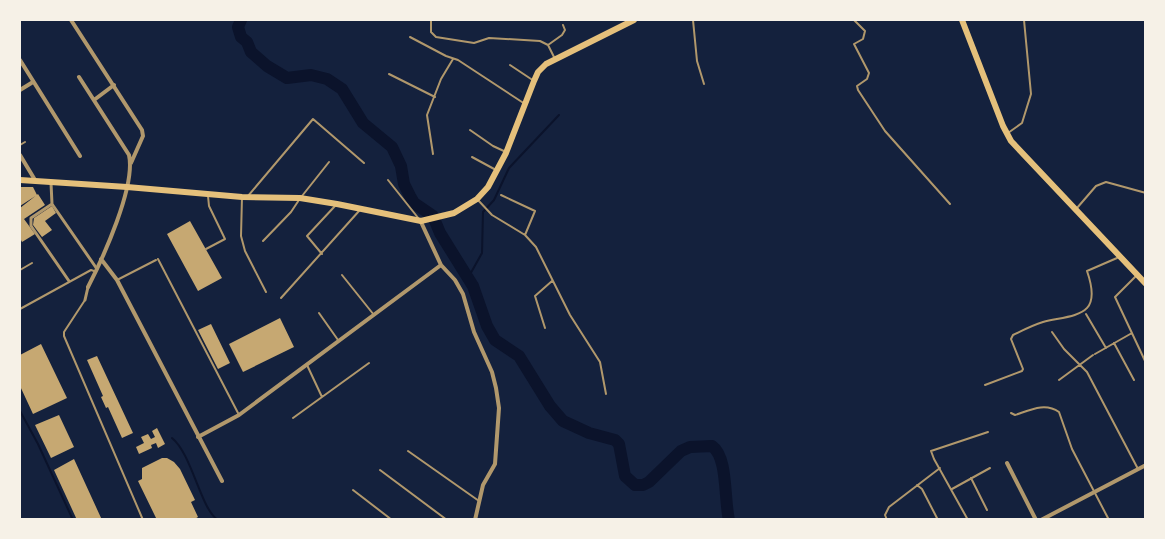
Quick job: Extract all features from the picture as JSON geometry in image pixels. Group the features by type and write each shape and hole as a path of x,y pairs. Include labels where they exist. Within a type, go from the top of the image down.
{"main road":[{"path":"20,180 245,197 300,198 421,221 448,215 477,199 488,187 498,171 534,81 542,67 634,20"},
{"path":"962,20 1011,141 1146,284"}],"street":[{"path":"70,20 142,130 142,136 131,164 127,187 101,259 88,286 85,300"},
{"path":"20,60 80,156"},
{"path":"79,77 129,155 131,164"},
{"path":"20,90 33,82"},
{"path":"93,100 114,85"},
{"path":"20,155 35,181"},
{"path":"51,183 52,204 96,271"},
{"path":"52,204 31,218 31,226 69,281"},
{"path":"421,221 441,265 455,280 463,294 474,332 492,372 496,388 499,408 495,464 483,485 475,519"},
{"path":"101,259 117,280 222,482"},
{"path":"198,437 239,415 441,265"},
{"path":"1007,463 1036,519"},
{"path":"1041,519 1146,465"}],"lane":[{"path":"431,20 431,32 436,37 474,43 489,38 540,41 548,45 555,59"},
{"path":"693,20 697,61 704,84"},
{"path":"854,20 865,31 863,39 854,44 869,73 867,79 857,86 858,90 885,131 950,204"},
{"path":"1007,134 1023,123 1030,102 1031,84 1027,70 1024,20"},
{"path":"548,45 562,35 565,30 563,25"},
{"path":"410,37 466,65 525,104"},
{"path":"433,154 427,115 441,79 453,58"},
{"path":"510,65 534,81"},
{"path":"389,74 435,97"},
{"path":"266,292 245,251 241,237 245,197 313,119 364,164"},
{"path":"470,130 506,153"},
{"path":"20,145 26,142"},
{"path":"472,157 498,171"},
{"path":"263,241 291,212 329,162"},
{"path":"388,180 421,221"},
{"path":"1075,210 1096,186 1106,182 1146,192"},
{"path":"206,249 225,239 209,206 207,194"},
{"path":"501,195 535,211 525,235"},
{"path":"477,199 492,215 525,235 536,248 578,330 600,362 606,394"},
{"path":"322,254 307,236 336,204"},
{"path":"281,298 361,208"},
{"path":"985,385 1022,371 1011,339 1013,335 1042,322 1082,314 1092,297 1092,287 1087,272 1120,256"},
{"path":"117,280 157,260 239,415"},
{"path":"20,270 32,263"},
{"path":"20,309 91,270 96,271"},
{"path":"342,275 374,315"},
{"path":"1138,275 1115,297 1146,363"},
{"path":"545,328 535,296 552,281"},
{"path":"85,300 64,332 64,336 143,519"},
{"path":"319,313 339,342"},
{"path":"1086,314 1106,348"},
{"path":"1052,332 1087,372 1138,468"},
{"path":"1059,380 1094,354 1132,333"},
{"path":"1114,343 1134,380"},
{"path":"293,418 369,363"},
{"path":"307,365 322,397"},
{"path":"1011,413 1015,415 1030,408 1042,407 1051,407 1059,412 1072,448 1109,519"},
{"path":"968,519 931,451 988,432"},
{"path":"408,451 478,501"},
{"path":"887,519 885,515 889,507 940,468"},
{"path":"952,489 990,468"},
{"path":"380,470 447,519"},
{"path":"971,478 987,510"},
{"path":"917,485 922,489 938,519"},
{"path":"353,490 392,519"}],"building":[{"path":"20,187 33,187 37,195 20,206"},
{"path":"38,194 45,205 24,219 35,234 22,242 20,208"},
{"path":"52,206 56,213 45,221 52,230 42,237 33,225 34,218"},
{"path":"190,221 222,278 198,291 167,234"},
{"path":"280,318 294,347 243,372 229,344"},
{"path":"211,324 230,363 218,369 198,330"},
{"path":"41,344 67,398 33,414 20,386 20,355"},
{"path":"97,356 133,433 122,438 101,397 103,396 87,360"},
{"path":"59,415 74,447 51,458 35,425"},
{"path":"157,428 165,444 158,448 156,443 151,445 152,448 139,454 136,447 144,443 141,437 148,434 151,439 155,437 152,431"},
{"path":"162,458 174,462 180,469 195,500 191,502 198,517 193,520 157,520 138,481 142,479 142,468"},
{"path":"74,459 102,520 77,520 54,470"}],"waterway":[{"path":"241,20 238,27 241,37 247,42 251,52 267,66 287,78 311,75 327,79 342,89 363,123 392,147 401,166 404,184 410,196 414,203 433,216 440,233 473,286 487,326 495,340 519,356 550,406 563,421 589,433 615,440 619,444 625,476 635,485 649,482 681,451 690,447 712,446 721,459 729,520"},
{"path":"468,278 482,253 483,212 494,200 509,168 559,115"},
{"path":"20,411 73,520"},
{"path":"172,438 185,456 206,505 218,520"}]}
